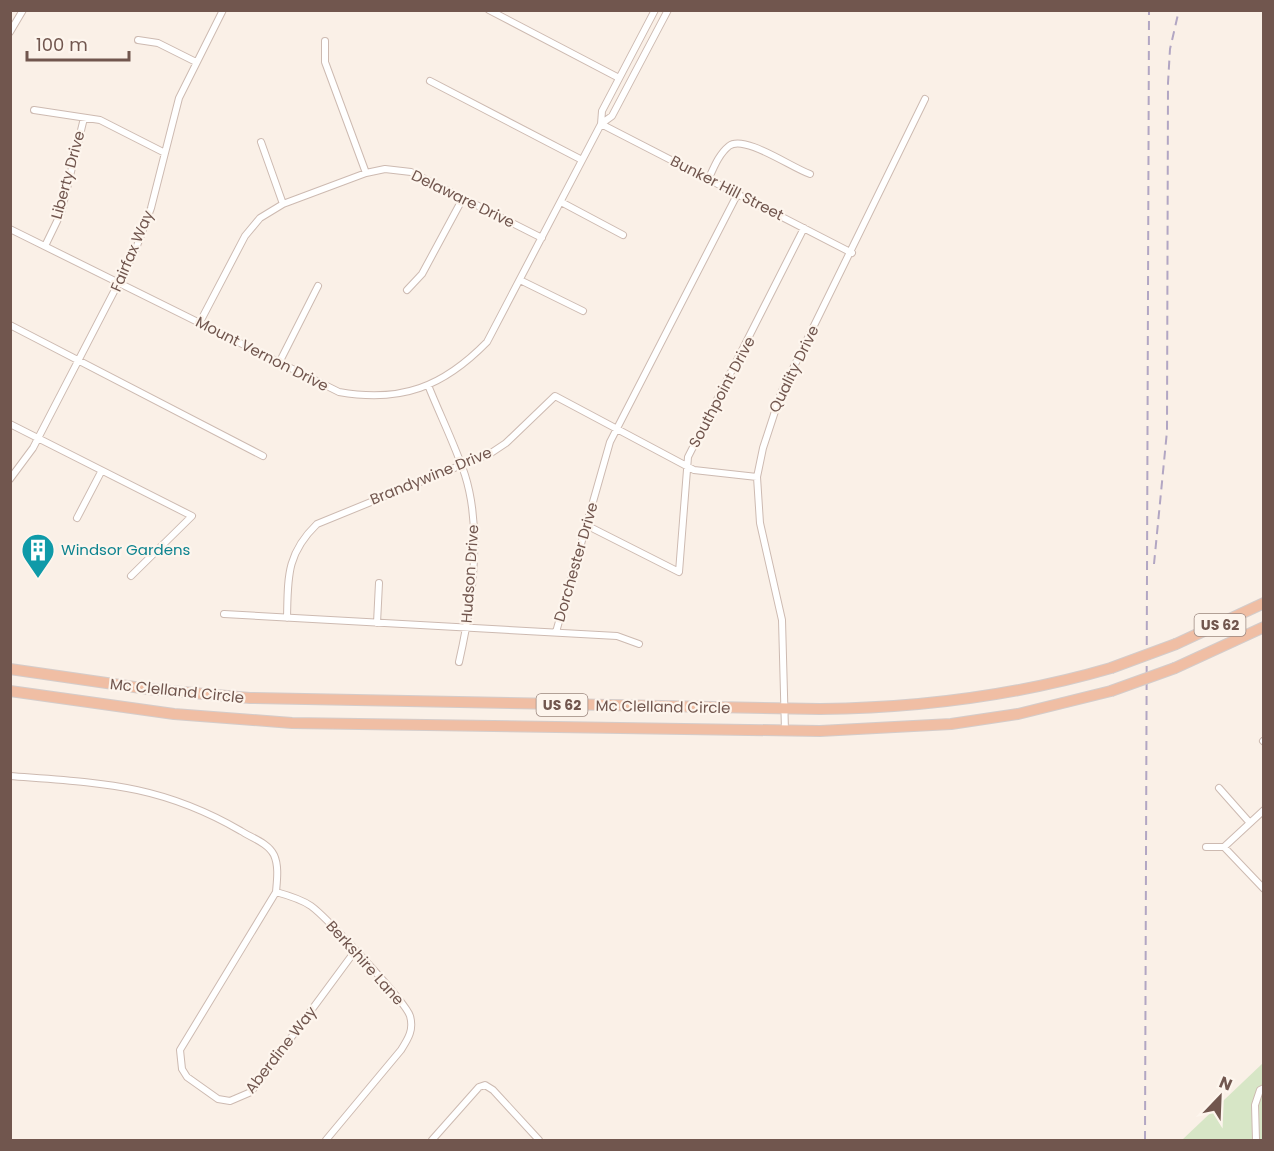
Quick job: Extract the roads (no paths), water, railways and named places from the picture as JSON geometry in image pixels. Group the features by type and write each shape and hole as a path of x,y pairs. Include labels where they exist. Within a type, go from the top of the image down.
{"highway":[{"name":"Mc Clelland Circle","path":"10,669 115,685 250,699 785,709 884,708 964,701 1022,691 1111,668 1176,644 1263,603"},
{"name":"Mc Clelland Circle","path":"10,691 174,714 282,722 857,731 951,724 1047,708 1111,690 1175,668 1263,627"}],"street":[{"path":"10,32 23,10"},
{"name":"Fairfax Way","path":"10,479 38,440 120,281 151,208 179,98 223,10"},
{"path":"489,10 619,78"},
{"name":"Mount Vernon Drive","path":"10,229 120,281 339,392 366,397 404,393 428,385 461,366 487,342 601,124 602,111 654,10"},
{"name":"Mount Vernon Drive","path":"601,124 612,116 668,10"},
{"path":"138,40 158,43 196,62"},
{"path":"325,41 325,62 366,173"},
{"path":"430,81 582,160"},
{"name":"Quality Drive","path":"785,731 782,620 762,543 757,477 776,404 926,99"},
{"path":"34,110 84,118"},
{"name":"Liberty Drive","path":"45,246 61,213 84,118 100,120 165,153"},
{"name":"Bunker Hill Street","path":"601,124 852,253"},
{"path":"261,142 283,204"},
{"path":"709,178 721,154 730,145 739,143 753,147 810,174"},
{"name":"Delaware Drive","path":"200,322 245,236 260,218 283,204 366,173 385,169 411,172 542,238"},
{"name":"Dorchester Drive","path":"224,614 556,632 609,442 738,193"},
{"path":"407,290 422,274 463,198"},
{"path":"561,202 623,235"},
{"name":"Southpoint Drive","path":"586,525 679,572 688,457 804,228"},
{"path":"520,280 583,311"},
{"path":"279,363 318,286"},
{"path":"10,325 263,456"},
{"name":"Hudson Drive","path":"428,385 461,465 474,517 470,616 459,662"},
{"name":"Brandywine Drive","path":"287,618 291,559 300,540 316,524 492,453 506,443 555,396 702,473 757,477"},
{"path":"10,423 38,440 192,516 131,576"},
{"path":"77,518 101,472"},
{"path":"377,623 379,583"},
{"path":"556,632 617,636 639,644"},
{"path":"10,776 137,788 172,797 206,811 268,847 275,856 276,892"},
{"path":"1219,788 1250,823"},
{"path":"1224,847 1263,810"},
{"path":"1206,846 1224,847 1263,889"},
{"name":"Berkshire Lane","path":"276,892 312,907 405,1006 411,1026 408,1039 400,1050 326,1140"},
{"name":"Aberdine Way","path":"276,892 180,1050 182,1069 201,1089 219,1100 230,1101 251,1092 355,951"},
{"path":"432,1140 479,1087 485,1085 493,1090 539,1140"},
{"path":"1256,1140 1256,1105 1260,1090 1263,1088"}],"railway":[{"path":"1145,1140 1149,10"},
{"path":"1154,564 1167,431 1168,83 1170,49 1179,10"}],"place":[{"name":"Windsor Gardens","path":"38,579"}]}
